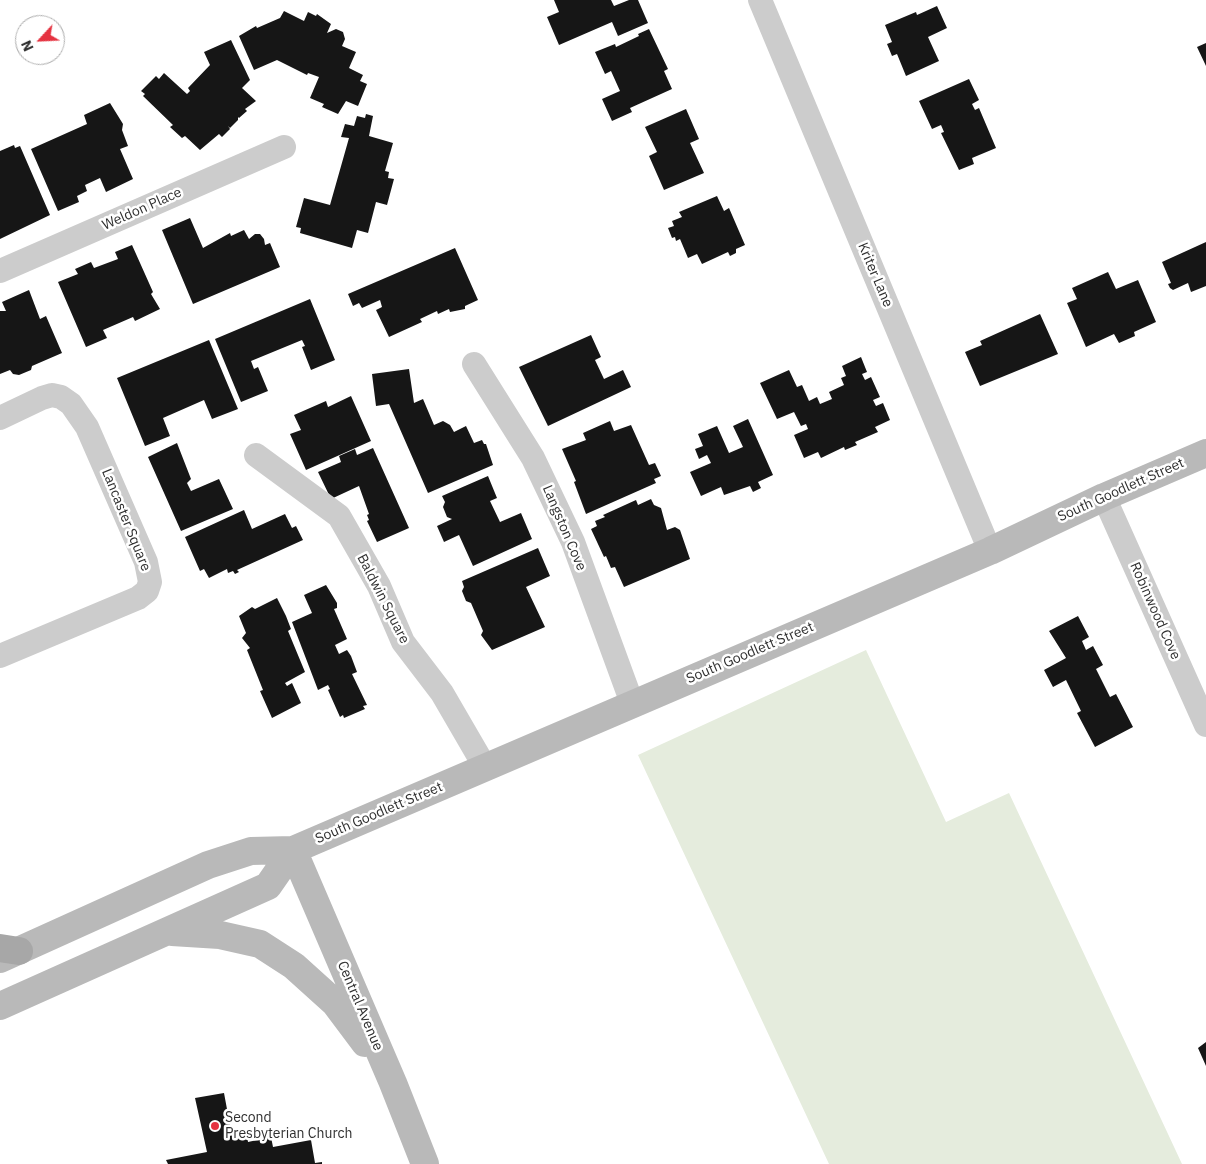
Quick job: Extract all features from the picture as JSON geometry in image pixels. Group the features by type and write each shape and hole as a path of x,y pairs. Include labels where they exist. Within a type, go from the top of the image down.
{"main road":[{"name":"South Goodlett Street","path":"6,952 208,865 251,851 293,850 990,551 1104,497 1206,452"},
{"path":"0,1006 169,932 268,886 293,850"},
{"name":"Central Avenue","path":"293,850 393,1083 425,1164"},
{"path":"169,932 220,935 260,944 294,966 335,1003 393,1083"}],"street":[{"name":"Kriter Lane","path":"760,0 990,551"},
{"name":"Weldon Place","path":"0,271 284,147"},
{"name":"Langston Cove","path":"474,364 537,466 573,542 632,703"},
{"name":"Lancaster Square","path":"0,418 52,395 61,397 71,404 80,415 99,454 146,562 150,582 147,591 138,598 0,656"},
{"name":"Baldwin Square","path":"256,455 339,516 379,586 403,642 442,693 485,767"},
{"name":"Robinwood Cove","path":"1104,497 1206,726"}],"green space":[{"path":"866,650 946,822 1009,793 1182,1164 829,1164 638,755"}],"building":[{"path":"554,0 611,0 614,6 629,0 638,0 648,23 618,36 612,22 559,45 547,17 559,12"},
{"path":"937,6 947,28 928,37 939,61 906,76 897,54 892,56 887,44 892,42 885,25 916,12 917,15"},
{"path":"284,11 304,21 308,12 316,16 317,14 331,24 327,33 336,29 343,32 345,39 342,46 356,52 349,68 363,75 360,81 367,84 358,106 346,101 338,114 322,107 324,104 310,98 319,77 308,73 307,75 277,60 254,70 239,36 256,26 257,28 280,18"},
{"path":"649,29 668,69 664,71 672,89 630,108 632,112 612,121 602,99 620,91 611,71 605,74 595,52 615,44 616,47"},
{"path":"231,40 250,80 242,88 256,101 245,109 247,111 238,117 238,120 230,128 228,126 230,129 222,137 219,134 200,150 185,136 182,138 170,127 173,125 143,96 145,94 141,91 156,76 159,79 164,73 187,94 190,91 188,88 210,65 204,52"},
{"path":"1206,43 1206,66 1197,47"},
{"path":"969,79 979,100 972,104 975,110 979,108 996,148 972,158 974,164 959,170 941,133 944,132 941,125 932,129 919,101"},
{"path":"110,103 123,124 122,130 128,146 120,149 133,179 106,192 100,178 85,185 87,191 77,196 79,202 58,211 31,149 87,124 84,115"},
{"path":"686,109 699,139 690,143 704,173 664,190 649,156 657,152 645,127"},
{"path":"366,114 373,116 369,136 393,143 385,171 389,172 388,178 394,179 387,205 376,202 368,233 357,230 352,248 300,233 301,228 296,227 304,198 330,205 349,138 341,137 345,124 354,126 357,116 365,118"},
{"path":"14,145 15,148 20,146 50,215 0,239 0,151"},
{"path":"717,196 724,211 729,208 745,245 736,249 736,253 730,256 728,252 702,264 697,254 688,258 680,239 676,241 675,237 672,238 668,228 674,226 672,221 682,217 679,212"},
{"path":"190,218 203,248 230,233 231,236 244,230 249,239 255,234 260,234 264,239 265,245 270,243 280,267 193,304 162,230"},
{"path":"1206,242 1206,286 1191,292 1188,283 1173,290 1170,288 1168,284 1171,283 1162,262"},
{"path":"132,245 153,292 151,294 160,309 135,321 133,317 103,330 107,338 86,347 58,282 78,274 75,269 91,262 94,268 118,259 115,252"},
{"path":"455,248 478,300 465,306 465,309 450,312 449,309 438,314 437,311 420,319 422,322 389,337 376,310 382,307 380,300 362,308 359,303 353,306 348,294"},
{"path":"1108,272 1116,289 1138,280 1156,322 1134,332 1135,336 1119,343 1114,334 1086,347 1067,303 1077,299 1072,288"},
{"path":"29,290 40,319 46,316 62,353 32,366 31,370 19,375 13,374 10,370 0,374 0,311 6,311 2,302"},
{"path":"310,299 335,360 311,370 302,347 305,346 302,340 251,361 254,369 258,367 268,391 241,402 215,339"},
{"path":"1040,314 1058,354 980,386 965,352 982,345 980,341"},
{"path":"591,335 601,357 595,360 604,379 623,370 631,387 548,426 519,367"},
{"path":"209,340 238,409 212,419 204,400 163,418 170,436 145,446 117,378"},
{"path":"861,357 867,372 862,374 865,380 871,377 880,397 873,400 876,406 883,403 890,420 875,427 878,432 855,442 857,445 845,450 844,447 821,458 818,452 804,458 794,435 808,429 806,424 801,426 794,412 777,419 760,383 789,370 797,387 802,385 809,401 817,397 820,404 832,399 829,392 844,385 841,378 846,376 842,366"},
{"path":"409,369 414,403 423,399 434,425 443,421 450,425 454,432 466,426 474,443 482,440 486,444 493,465 428,493 389,404 376,406 372,374"},
{"path":"351,396 371,441 306,470 290,434 301,430 294,415 326,401 328,407"},
{"path":"748,419 773,475 758,482 761,488 753,492 750,486 724,495 721,487 701,496 690,472 711,463 707,455 699,459 695,449 703,446 698,434 717,426 729,453 743,447 733,426"},
{"path":"610,421 614,431 631,425 649,465 655,463 661,476 654,479 656,483 586,514 574,482 576,481 562,449 586,440 583,433"},
{"path":"177,443 191,479 187,483 191,491 219,479 233,509 181,531 148,457"},
{"path":"373,448 409,528 377,542 367,521 369,520 367,515 369,514 359,486 331,499 318,472 341,462 339,456 355,449 357,455"},
{"path":"488,476 497,498 490,501 500,522 521,513 532,539 473,566 459,535 444,542 437,526 452,519 447,517 443,507 445,502 442,496"},
{"path":"651,499 654,505 661,508 667,530 675,527 680,530 690,559 624,587 615,567 611,568 606,556 604,557 591,529 597,526 595,521 605,517 603,515 636,500 638,505"},
{"path":"244,510 252,529 285,514 292,528 296,526 303,540 237,570 239,572 235,574 233,571 228,573 227,569 209,578 204,569 200,571 185,537"},
{"path":"538,548 550,576 526,587 545,627 492,650 481,635 483,631 471,603 466,601 462,591 464,587 462,581"},
{"path":"326,585 337,603 337,608 334,609 347,639 335,645 339,654 347,650 351,656 357,672 352,674 367,705 363,706 365,709 344,718 343,715 340,717 328,690 330,689 328,685 318,690 292,622 312,613 304,595"},
{"path":"277,598 291,629 288,631 305,672 285,683 287,686 292,683 301,703 272,718 260,691 263,690 247,650 250,648 242,638 246,633 239,616 252,607 255,609"},
{"path":"1078,616 1089,637 1082,641 1086,650 1093,646 1103,665 1096,669 1110,697 1116,694 1133,727 1095,747 1077,713 1081,711 1066,680 1053,687 1044,670 1066,658 1049,631"},
{"path":"1206,1042 1206,1066 1198,1048"},
{"name":"Second Presbyterian Church","path":"224,1093 232,1136 247,1133 248,1142 271,1137 273,1147 311,1140 315,1163 322,1162 322,1164 168,1164 166,1160 207,1152 195,1098"}],"place":[{"name":"Second Presbyterian Church","path":"215,1126"}]}
